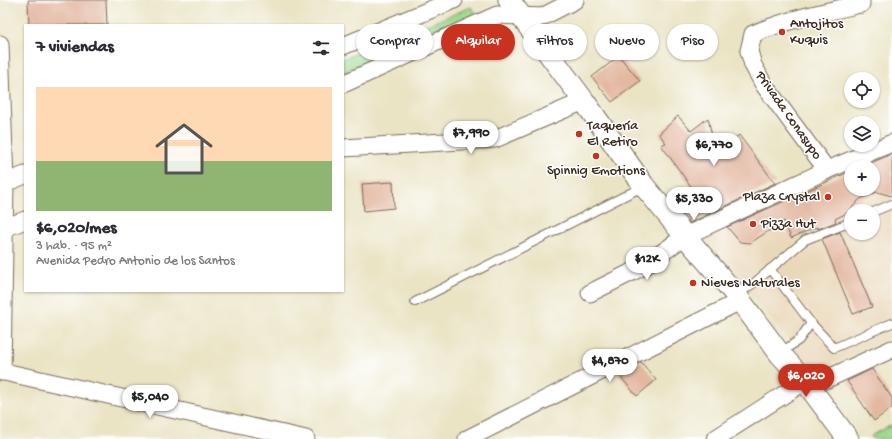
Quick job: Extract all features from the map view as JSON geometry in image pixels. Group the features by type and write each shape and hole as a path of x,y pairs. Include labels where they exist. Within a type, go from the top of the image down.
{"street":[{"path":"344,46 454,0"},
{"path":"508,0 522,16 644,186 738,298 780,354 805,382 848,439"},
{"path":"344,84 497,15 542,17 575,0"},
{"name":"Privada Conasupo","path":"827,170 764,85 753,65 749,51 753,34 773,25 798,18 861,4 861,0"},
{"path":"0,44 3,184 1,372 306,439"},
{"path":"344,148 495,139 584,101"},
{"path":"590,293 644,266 685,236 827,170 892,143"},
{"path":"3,184 24,175"},
{"path":"2,229 24,220"},
{"path":"467,439 738,298"},
{"path":"715,439 805,382 827,378 892,349"}],"lane":[{"path":"414,302 644,186"},
{"path":"880,209 892,204"},
{"path":"738,298 805,240 844,225"},
{"path":"770,269 811,323 834,348 892,323"},
{"path":"780,354 799,340 811,323"}],"shaded area":[{"path":"892,151 892,337 815,371 700,234 844,172 844,196 880,196 880,160 871,160"}],"green space":[{"path":"471,7 476,14 453,24 441,24 441,29 433,33 433,24 429,24"},
{"path":"356,54 356,60 371,60 344,72 344,59"},
{"path":"892,425 892,439 873,439 871,436"}],"building":[{"path":"28,0 106,0 107,24 29,24"},
{"path":"614,60 622,60 640,81 612,102 592,77"},
{"path":"678,116 691,131 708,118 716,154 739,135 775,183 690,223 688,220 703,203 661,145 666,143 659,134"},
{"name":"Plaza Crystal","path":"892,154 892,196 880,193 880,160 878,160"},
{"name":"Plaza Crystal","path":"844,174 844,196 867,196 860,199 855,204 844,204 844,214 835,219 836,222 818,229 817,227 791,238 784,221 750,243 740,242 727,227"},
{"path":"393,182 394,208 364,211 362,184"},
{"path":"840,232 872,307 853,314 822,239"},
{"path":"641,362 656,380 637,396 618,374"},
{"path":"872,369 892,398 892,408 874,421 847,381"}],"place":[{"name":"Antojitos Kuquis","path":"782,32"},
{"name":"Taquería El Retiro","path":"579,134"},
{"name":"Spinnig Emotions","path":"596,156"},
{"name":"Plaza Crystal","path":"828,197"},
{"name":"Pizza Hut","path":"753,224"},
{"name":"Nieves Naturales","path":"693,283"}]}
